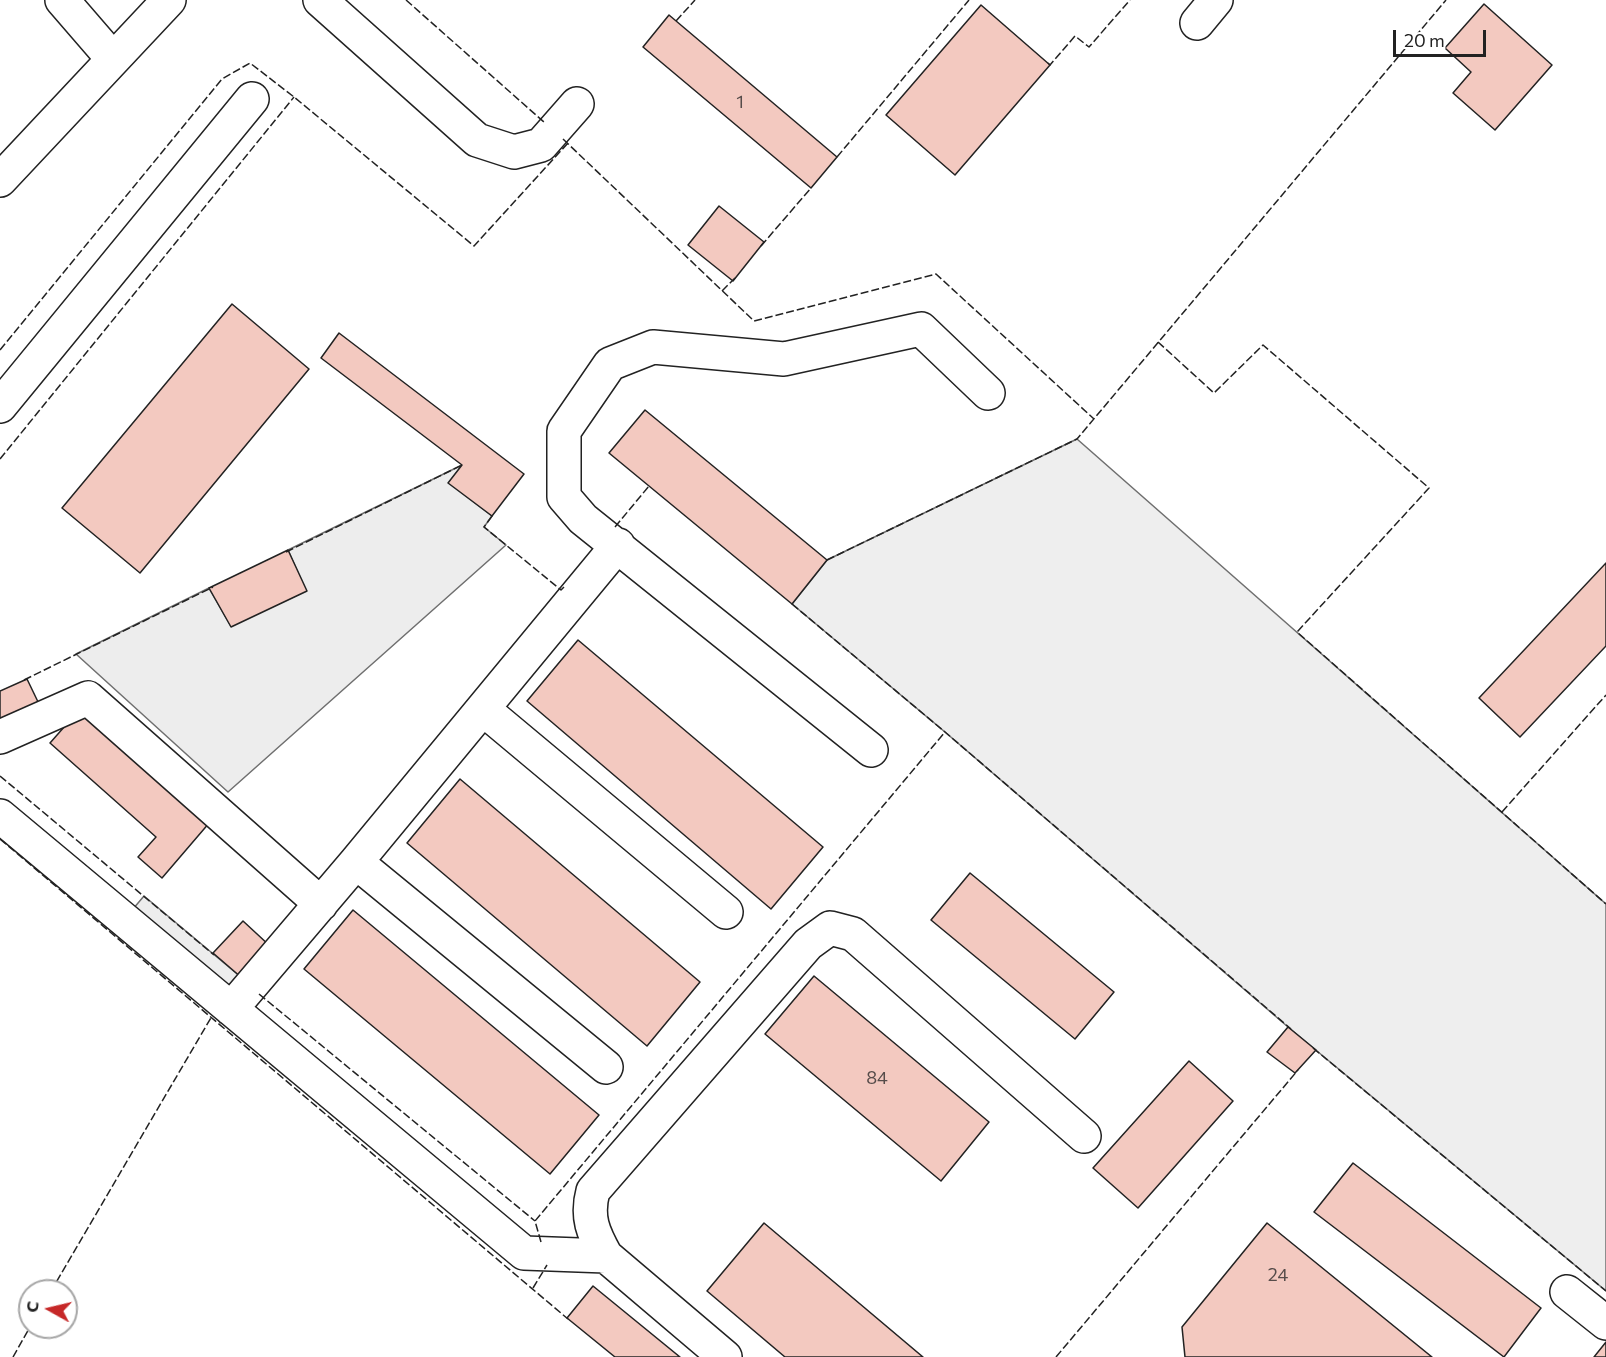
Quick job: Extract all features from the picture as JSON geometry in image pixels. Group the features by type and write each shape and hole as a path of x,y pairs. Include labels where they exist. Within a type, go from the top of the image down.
{"street":[{"path":"62,0 114,59"},
{"path":"0,180 169,0"},
{"path":"320,0 477,140 514,152 541,145 577,104"},
{"path":"0,406 252,99"},
{"path":"871,750 584,519 564,497 564,431 610,364 653,347 784,359 921,329 988,393"},
{"path":"231,1009 618,546"},
{"path":"0,737 88,698 321,904"},
{"path":"483,708 726,912"},
{"path":"0,816 524,1253 606,1256"},
{"path":"356,862 606,1067"},
{"path":"725,1357 606,1256 595,1237 588,1208 593,1191 808,944 830,928 853,934 1084,1136"},
{"path":"1567,1292 1606,1323"}],"shaded area":[{"path":"1077,439 1606,904 1606,1291 1288,1027 945,732 792,604 827,560"},
{"path":"462,465 449,483 492,516 484,527 506,545 228,792 76,654 209,588 231,626 306,591 288,550"},
{"path":"144,896 242,978 225,1000 127,916"}],"building":[{"path":"1484,4 1552,65 1495,130 1453,93 1471,72 1445,48"},
{"path":"981,5 1050,65 955,175 886,115"},
{"path":"669,15 837,157 811,188 643,47"},
{"path":"719,206 764,242 733,281 688,245"},
{"path":"232,304 309,369 140,573 62,508"},
{"path":"339,333 524,474 492,516 448,483 462,465 321,358"},
{"path":"645,410 827,560 792,604 609,453"},
{"path":"288,550 307,591 231,627 209,588"},
{"path":"1606,563 1606,646 1520,737 1479,698"},
{"path":"578,640 823,847 771,909 527,701"},
{"path":"27,679 40,706 0,724 0,691"},
{"path":"80,709 210,822 162,878 138,857 156,837 50,743"},
{"path":"460,779 700,982 647,1046 407,843"},
{"path":"970,873 1114,992 1075,1039 931,920"},
{"path":"353,910 599,1115 550,1174 304,969"},
{"path":"243,921 270,946 242,978 213,953"},
{"path":"814,976 989,1122 941,1181 765,1034"},
{"path":"1288,1027 1316,1050 1295,1073 1267,1052"},
{"path":"1189,1061 1233,1101 1138,1208 1093,1168"},
{"path":"1353,1163 1541,1308 1504,1357 1314,1212"},
{"path":"764,1223 923,1357 785,1357 707,1291"},
{"path":"1267,1223 1432,1357 1185,1357 1182,1327"},
{"path":"593,1286 680,1357 615,1357 567,1318"},
{"path":"1606,1342 1606,1357 1594,1357"}],"fence":[{"path":"406,0 545,123"},
{"path":"676,21 695,0"},
{"path":"837,157 969,0"},
{"path":"1048,63 1050,65 1075,36 1089,47 1130,0"},
{"path":"827,560 1077,439 1446,0"},
{"path":"0,350 222,79 250,63 474,246 568,143"},
{"path":"0,459 294,97"},
{"path":"563,139 754,321 936,274 1094,419"},
{"path":"761,246 811,188"},
{"path":"722,291 735,278"},
{"path":"1158,342 1214,393 1263,345 1429,488 1297,632 1606,904"},
{"path":"286,552 462,465"},
{"path":"615,527 649,486"},
{"path":"492,516 484,527 561,590 564,587"},
{"path":"24,680 213,587"},
{"path":"792,604 1291,1029"},
{"path":"1502,812 1606,695"},
{"path":"541,1242 535,1221 945,732"},
{"path":"0,776 214,955"},
{"path":"0,839 568,1319"},
{"path":"259,994 535,1221"},
{"path":"58,1279 212,1016"},
{"path":"1313,1048 1606,1291"},
{"path":"1056,1357 1298,1070"},
{"path":"533,1288 547,1265"},
{"path":"13,1357 23,1339"}]}
